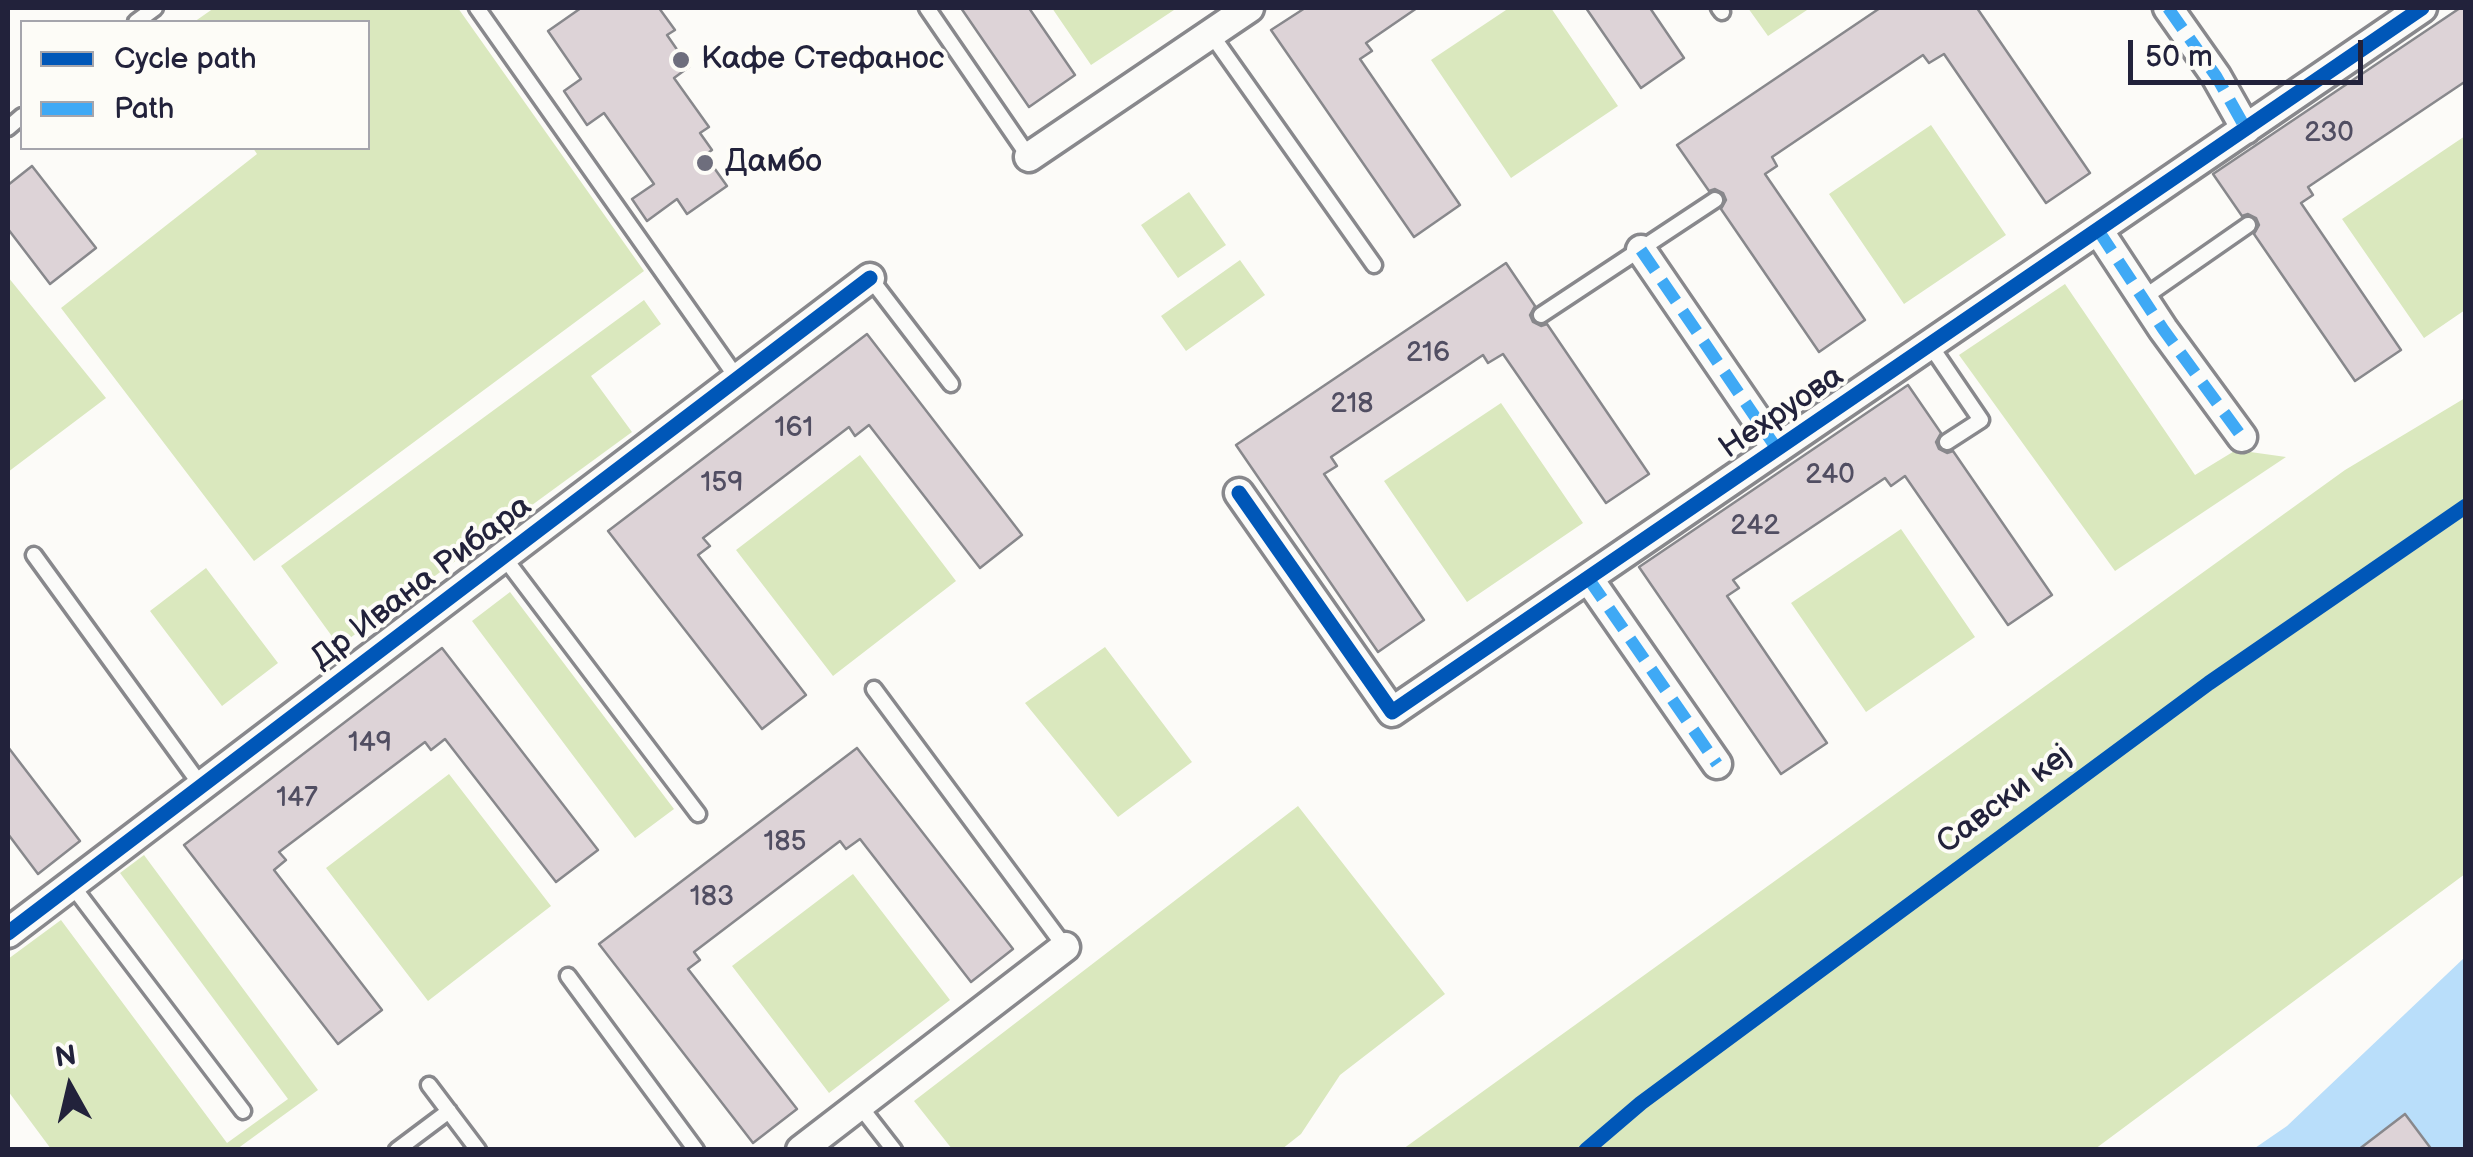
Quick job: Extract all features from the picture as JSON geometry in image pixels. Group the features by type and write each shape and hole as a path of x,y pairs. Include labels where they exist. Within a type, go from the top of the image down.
{"street":[{"path":"1029,157 1249,8"},
{"path":"2168,8 2216,76 2246,129"},
{"name":"Нехруова","path":"1239,493 1392,712 2246,129 2391,16 2422,8"},
{"path":"2098,230 2242,436"},
{"name":"Нехруова","path":"1642,250 1777,449"},
{"name":"Др Ивана Рибара","path":"8,932 870,278"},
{"path":"1588,578 1716,764"},
{"path":"801,1150 1064,948"}],"lane":[{"path":"476,8 738,378"},
{"path":"926,8 1029,157"},
{"path":"1210,34 1374,265"},
{"path":"1541,315 1714,200"},
{"path":"2143,298 2248,225"},
{"path":"870,278 951,384"},
{"path":"1930,345 1981,420 1946,442"},
{"path":"34,555 200,784"},
{"path":"503,556 698,814"},
{"path":"874,689 1064,948"},
{"path":"72,884 243,1111"},
{"path":"568,976 696,1150"},
{"path":"429,1085 478,1150"},
{"path":"859,1105 894,1150"},
{"path":"398,1150 449,1111"}],"green space":[{"path":"214,8 458,8 644,271 254,561 61,308 257,154 254,150 370,150 370,20 197,20"},
{"path":"1052,8 1177,8 1091,65"},
{"path":"1509,8 1551,8 1618,106 1511,178 1431,60"},
{"path":"1748,8 1810,8 1768,36"},
{"path":"1931,125 2006,235 1904,304 1829,194"},
{"path":"2465,136 2465,310 2424,338 2342,219"},
{"path":"1189,192 1226,245 1178,278 1141,225"},
{"path":"1240,260 1265,295 1186,351 1161,316"},
{"path":"8,277 106,398 8,472"},
{"path":"2065,284 2195,475 2236,450 2286,457 2115,571 1959,355"},
{"path":"644,300 661,324 591,376 632,432 339,646 281,566"},
{"path":"2465,398 2465,874 2095,1149 1403,1149 2345,470"},
{"path":"1501,403 1583,523 1467,602 1384,481"},
{"path":"860,455 956,581 833,676 736,550"},
{"path":"1901,529 1975,637 1866,712 1791,603"},
{"path":"206,568 278,663 222,706 150,611"},
{"path":"510,592 674,809 635,838 472,621"},
{"path":"1105,647 1192,762 1118,817 1025,703"},
{"path":"449,774 551,906 428,1001 326,868"},
{"path":"1298,806 1445,994 1340,1075 1301,1134 1282,1149 952,1149 914,1101"},
{"path":"144,855 318,1090 237,1149 51,1149 8,1091 8,959 61,920 227,1143 288,1099 120,873"},
{"path":"853,874 950,1000 829,1093 732,966"}],"water":[{"path":"2465,957 2465,1149 2252,1150 2287,1126"}],"building":[{"path":"581,8 659,8 675,30 667,35 689,67 674,78 709,127 700,133 712,150 705,155 727,186 687,214 677,199 647,221 632,199 654,184 604,113 587,125 564,91 581,79 548,31"},
{"path":"961,8 1029,8 1075,75 1029,107"},
{"path":"1305,8 1417,8 1366,43 1372,51 1360,59 1460,205 1414,237 1271,30"},
{"path":"1586,8 1650,8 1684,58 1641,88"},
{"path":"1880,8 1977,8 2090,173 2046,203 1944,54 1929,63 1923,55 1772,157 1777,166 1765,174 1865,320 1819,352 1721,209 1726,200 1723,193 1709,191 1677,145"},
{"path":"2460,8 2466,8 2466,81 2308,187 2313,195 2301,203 2401,350 2355,381 2254,234 2259,225 2256,218 2242,216 2213,174"},
{"path":"32,166 96,248 50,284 8,229 8,185"},
{"path":"1506,263 1535,306 1530,315 1533,322 1547,324 1649,474 1606,503 1503,354 1488,363 1483,355 1331,457 1337,466 1324,474 1424,620 1378,652 1236,445"},
{"path":"867,334 1022,535 980,568 869,425 855,436 849,427 703,538 710,546 698,555 806,695 762,729 608,531"},
{"path":"1908,385 1941,433 1936,442 1939,449 1953,451 2052,595 2008,625 1905,476 1891,486 1885,478 1733,580 1739,588 1727,596 1827,743 1781,774 1639,567"},
{"path":"442,648 598,850 556,882 445,739 431,750 425,742 279,852 286,860 274,870 382,1010 338,1044 184,845"},
{"path":"8,747 80,841 38,874 8,834"},
{"path":"857,748 1013,949 971,982 860,839 846,849 840,841 694,952 700,960 688,969 797,1109 753,1143 599,944"},
{"path":"2405,1114 2432,1150 2358,1150"}],"marked path":[{"path":"2168,8 2216,76 2246,129"},
{"path":"2098,230 2163,329 2242,437"},
{"path":"1641,250 1777,449"},
{"path":"1588,578 1717,764"}],"cycle path":[{"path":"1239,493 1392,712 2422,8"},
{"path":"8,933 870,278"},
{"name":"Савски кеј","path":"1586,1150 1641,1103 2209,683 2466,506"}],"place":[{"name":"Кафе Стефанос","path":"681,60"},
{"name":"Дамбо","path":"705,163"}]}
